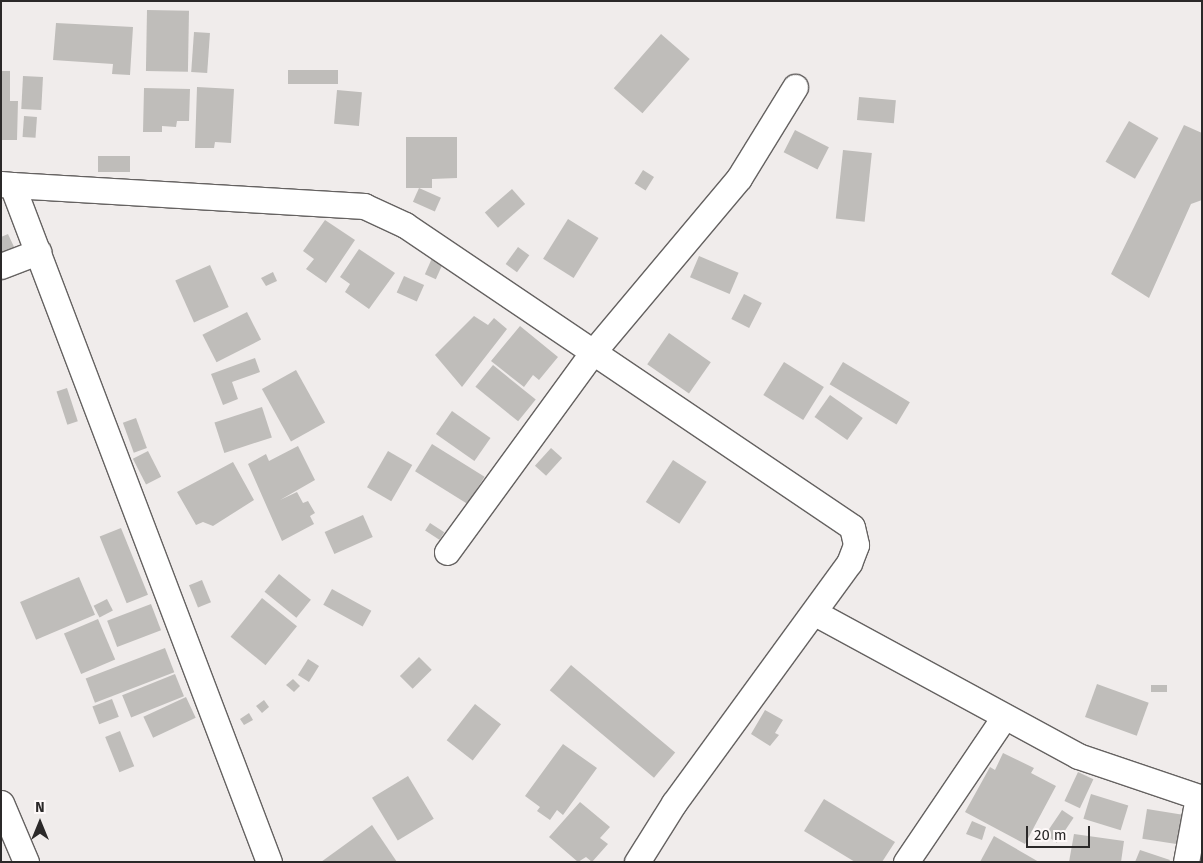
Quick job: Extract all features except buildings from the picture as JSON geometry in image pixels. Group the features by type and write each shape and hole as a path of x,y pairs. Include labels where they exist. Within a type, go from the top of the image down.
{"street":[{"path":"447,552 593,352 739,178 795,88"},
{"path":"269,862 38,252 7,185 364,206 405,225 852,527 856,545 848,563 815,613 674,803 637,862"},
{"path":"1,266 38,252"},
{"path":"815,613 1078,756 1200,798 1186,862"},
{"path":"906,862 1004,717"},
{"path":"1,803 26,862"}]}
